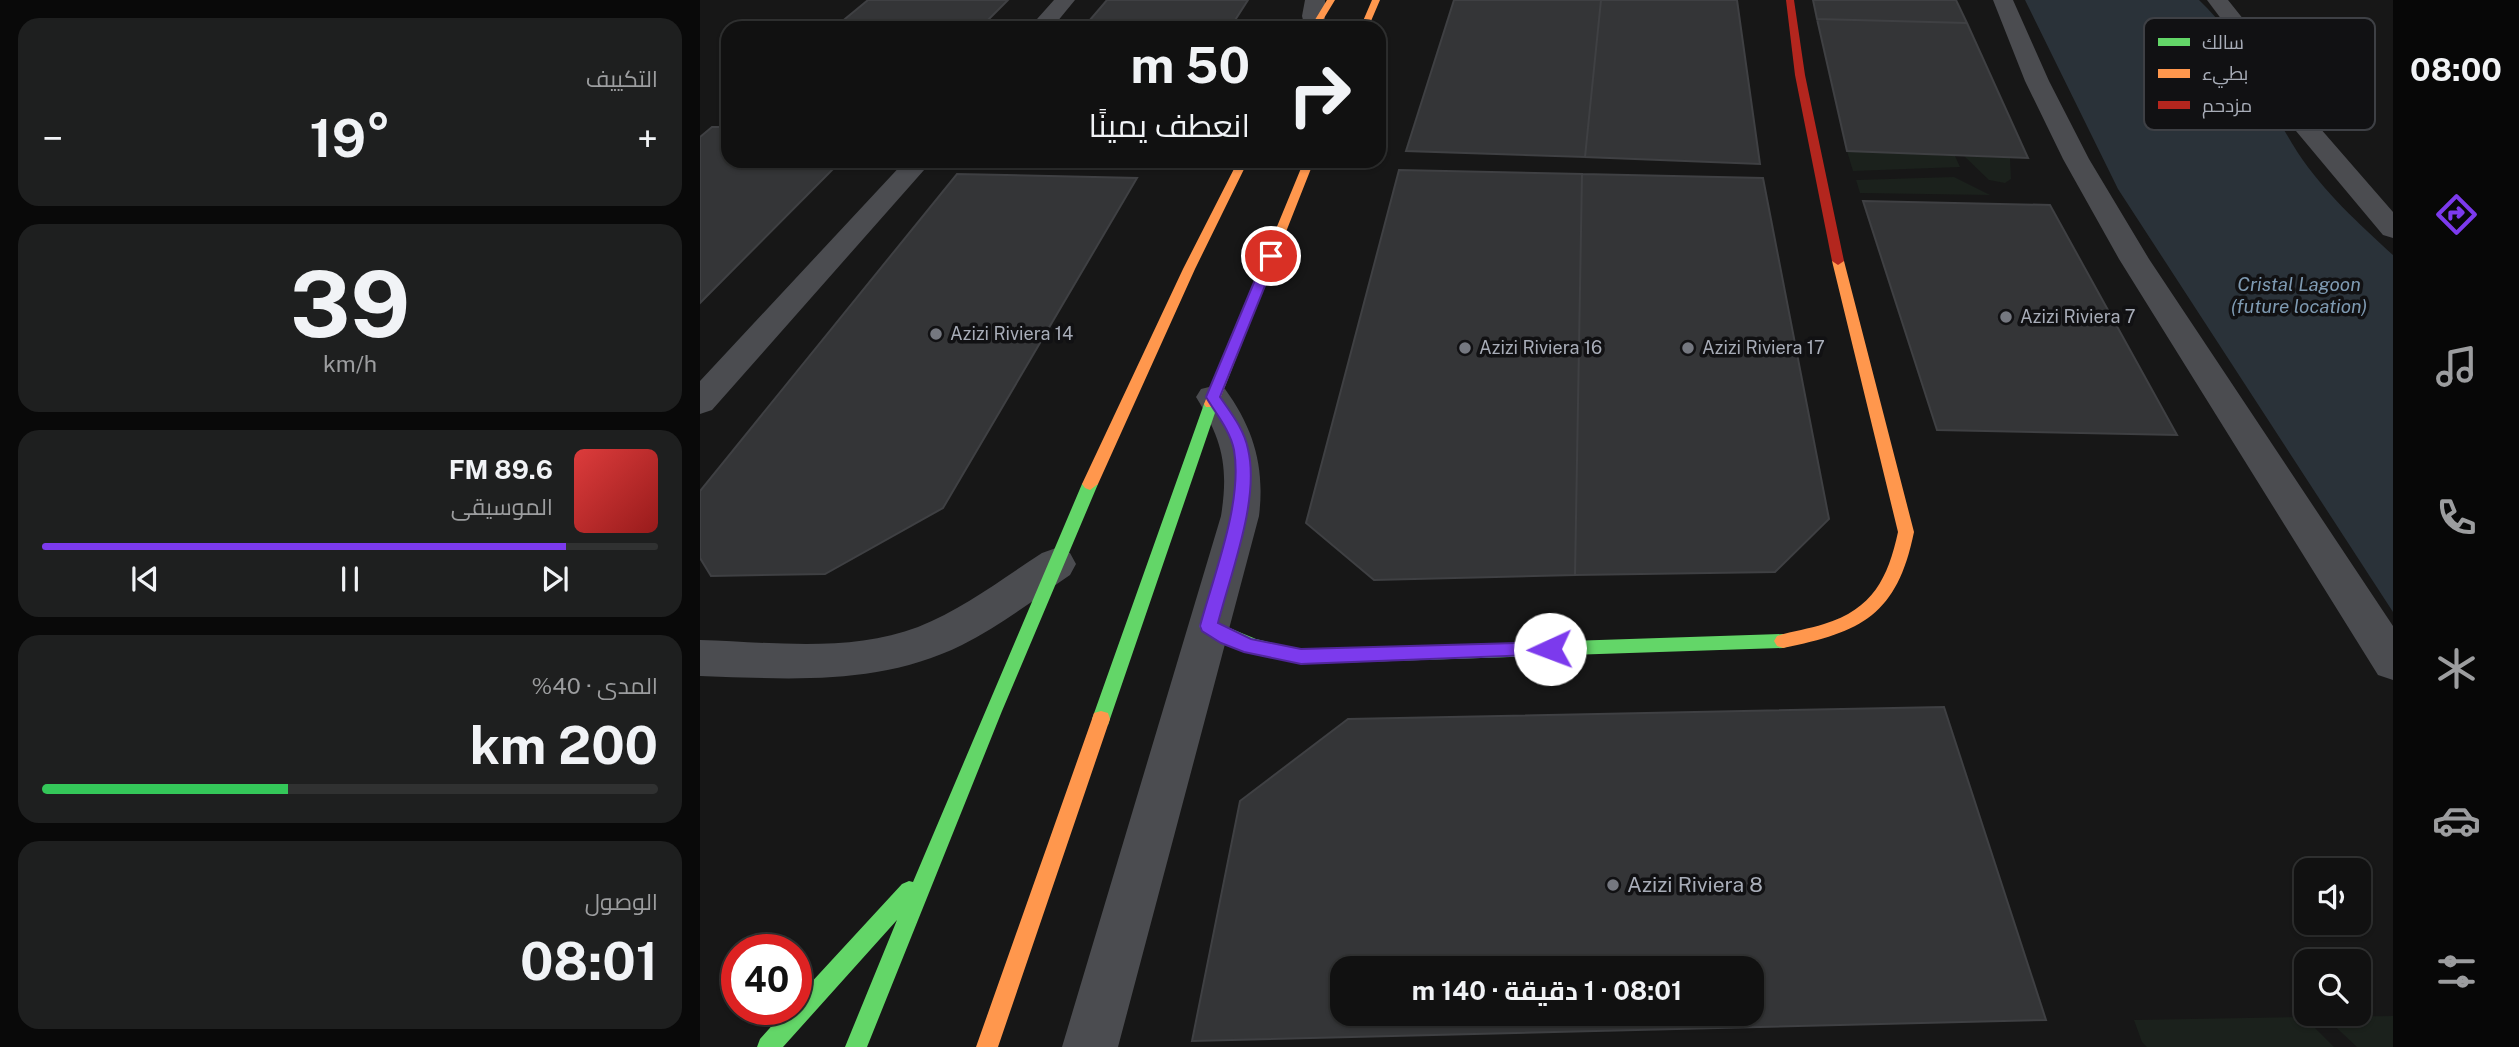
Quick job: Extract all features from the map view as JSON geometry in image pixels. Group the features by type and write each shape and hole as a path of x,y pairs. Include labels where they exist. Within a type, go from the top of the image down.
{"street":[{"path":"1046,21 1065,0"},
{"path":"1315,0 1315,21"},
{"path":"1319,21 1331,0"},
{"path":"1367,21 1376,0"},
{"path":"1368,21 1386,0"},
{"path":"1208,626 1227,638 1250,647 1301,657 1778,642 1810,637 1839,628 1864,614 1884,597 1901,566 1906,532 1837,257 1800,75 1790,0"},
{"path":"2003,0 2037,81 2076,159 2134,259 2393,662"},
{"path":"2217,0 2232,18"},
{"path":"2309,130 2393,229"},
{"path":"700,402 913,168"},
{"path":"856,1047 1056,564 1158,336 1240,168"},
{"path":"987,1047 1213,397 1306,168"},
{"path":"1090,1047 1244,493 1241,450 1235,430 1213,397"},
{"path":"700,659 845,661 906,649 976,617 1056,564"},
{"path":"768,1047 927,872"}],"shaded area":[{"path":"1847,151 1955,156 1960,167 1853,171"},
{"path":"1964,156 2010,158 2011,179 2005,183 1989,180"},
{"path":"1954,177 1990,195 1860,193 1856,180"},
{"path":"2371,1016 2393,1016 2393,1047 2357,1047 2335,1026 2371,1026"},
{"path":"2294,1017 2294,1026 2313,1026 2334,1047 2147,1047 2142,1042 2134,1020"}],"water":[{"name":"Cristal Lagoon (future location)","path":"2025,0 2199,0 2216,18 2144,18 2144,130 2285,130 2319,181 2342,207 2393,255 2393,612 2118,189"}],"building":[{"path":"868,0 1008,0 987,21 842,21"},
{"path":"1107,0 1248,0 1234,21 1089,21"},
{"path":"1454,0 1601,0 1585,157 1406,151"},
{"path":"1601,0 1737,0 1760,164 1585,157"},
{"path":"1813,0 1956,0 1967,23 1817,19"},
{"path":"1817,19 1967,23 2028,158 1847,151"},
{"path":"712,127 721,127 721,168 834,168 700,303 700,137"},
{"name":"Azizi Riviera 16","path":"1399,170 1582,174 1575,575 1374,580 1306,523"},
{"name":"Azizi Riviera 14","path":"957,174 1137,178 943,508 825,574 711,576 700,558 700,491"},
{"name":"Azizi Riviera 17","path":"1582,174 1763,178 1829,519 1775,572 1575,575"},
{"name":"Azizi Riviera 7","path":"1863,201 2050,205 2177,435 1937,430"},
{"name":"Azizi Riviera 8","path":"1944,707 2046,1020 1192,1041 1240,801 1348,719"}],"traffic: fast":[{"path":"1101,719 1211,404"},
{"path":"856,1047 993,711 1090,484"},
{"path":"1208,626 1253,646 1301,657 1783,641"},
{"path":"768,1047 909,891"}],"traffic: slow":[{"path":"1318,21 1331,0"},
{"path":"1367,21 1376,0"},
{"path":"1090,484 1189,269 1240,168"},
{"path":"1211,404 1306,168"},
{"path":"1783,641 1831,629 1867,610 1881,597 1892,580 1906,532 1838,261"},
{"path":"987,1047 1101,719"}],"traffic: jam":[{"path":"1790,0 1800,75 1838,261"}],"place":[{"name":"Azizi Riviera 7","path":"2006,317"},
{"name":"Azizi Riviera 14","path":"936,334"},
{"name":"Azizi Riviera 16","path":"1465,348"},
{"name":"Azizi Riviera 17","path":"1688,348"},
{"name":"Azizi Riviera 8","path":"1613,885"}],"route":[{"path":"1271,256 1213,397 1235,430 1244,470 1244,493 1240,516 1208,626 1227,638 1250,647 1301,657 1550,649"}]}
